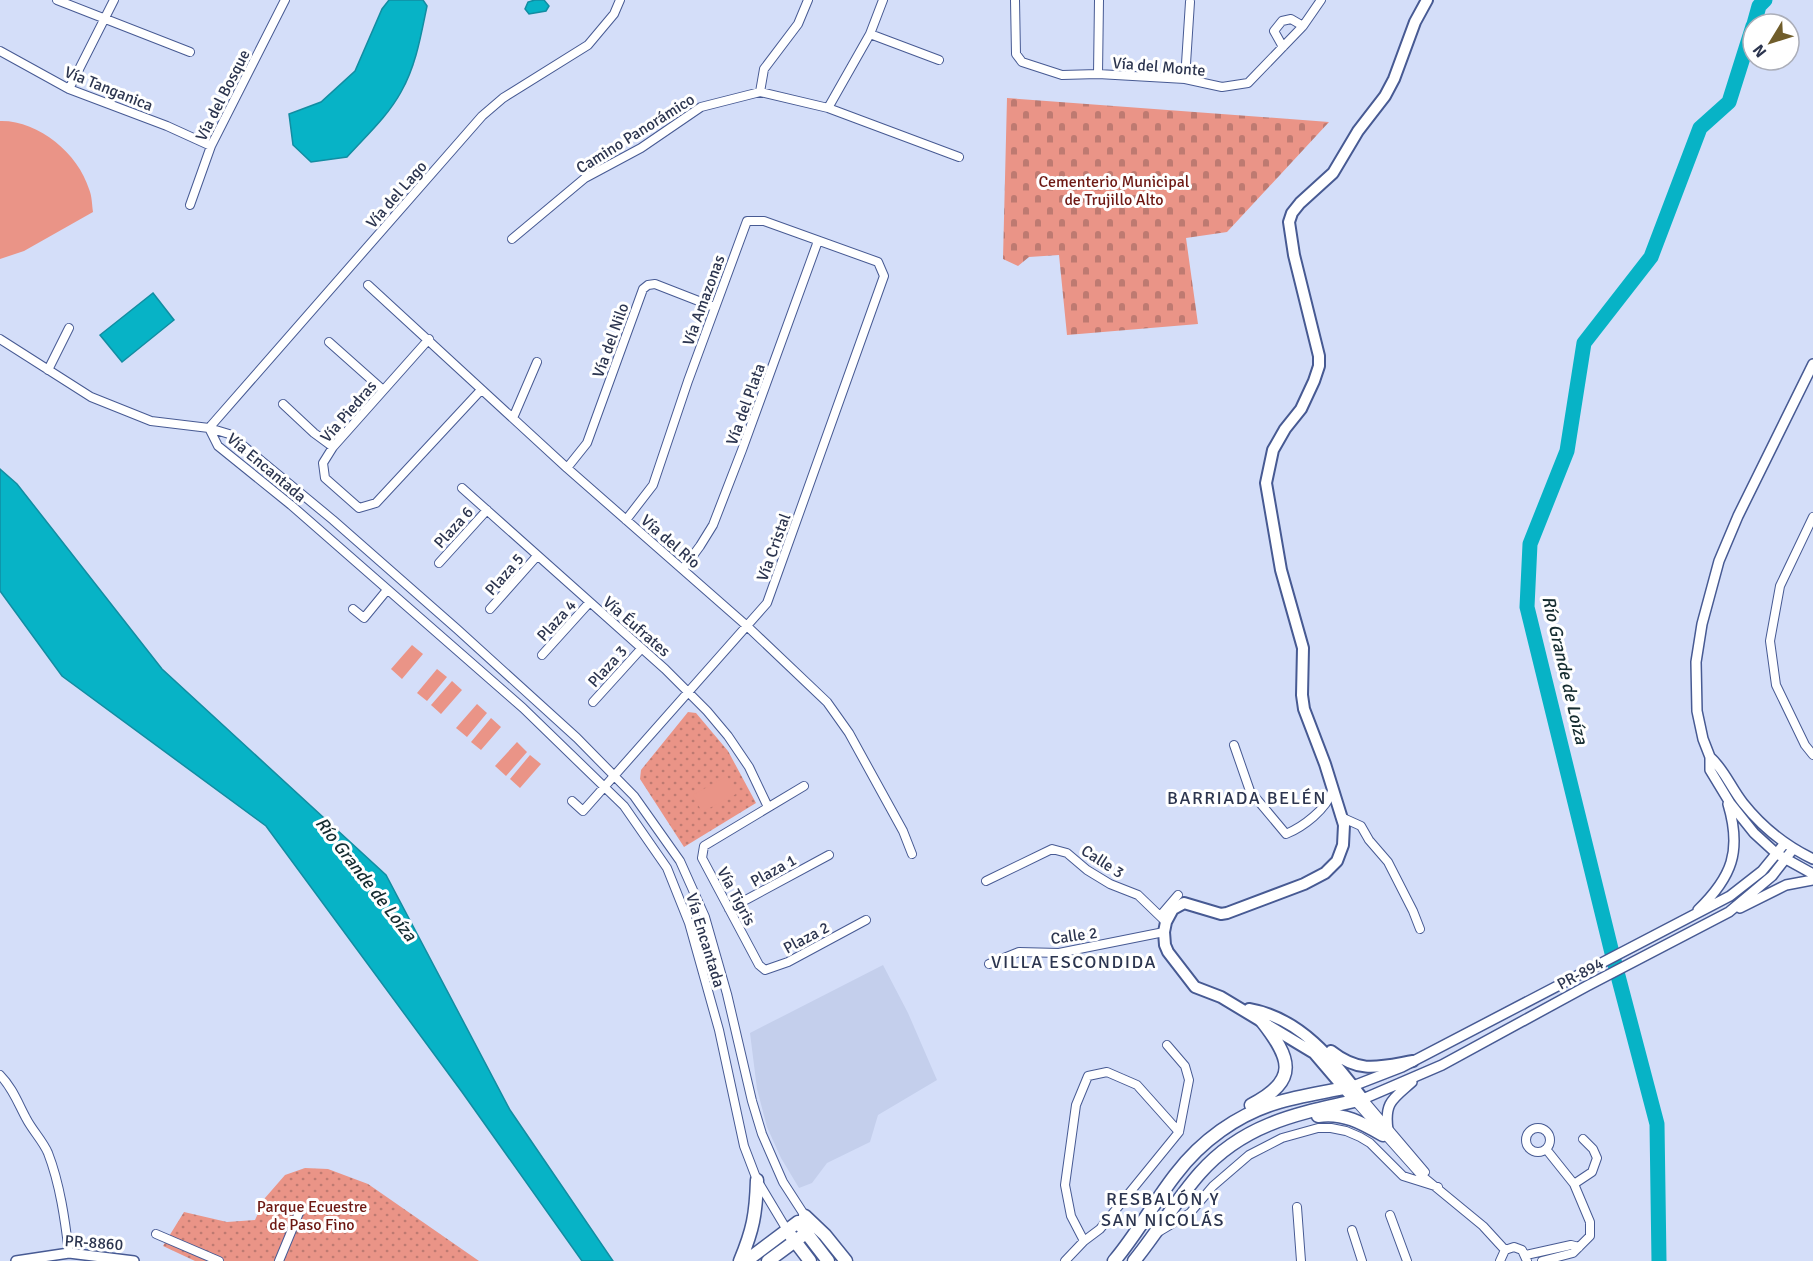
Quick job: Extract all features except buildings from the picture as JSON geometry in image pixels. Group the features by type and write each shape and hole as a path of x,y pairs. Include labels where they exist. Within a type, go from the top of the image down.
{"main road":[{"path":"1349,1087 1314,1053 1221,996 1195,987 1168,952 1163,923 1173,909 1184,903 1221,914 1304,884 1325,873 1337,861 1343,845 1341,817 1304,709 1302,695 1304,648 1281,570 1266,483 1273,450 1284,429 1301,409 1319,366 1319,356 1288,222 1300,203 1333,173 1358,131 1385,96 1394,79 1415,22 1427,0"},
{"path":"1240,1008 1264,1012 1296,1028 1340,1059 1360,1067 1374,1068 1413,1062"},
{"path":"1221,1131 1226,1121 1275,1091 1282,1080 1286,1060 1283,1051 1261,1020"},
{"path":"1134,1261 1187,1188 1215,1158 1262,1127 1294,1115 1359,1100 1322,1048"},
{"path":"1114,1261 1177,1173 1221,1131 1248,1114 1271,1105 1349,1087"},
{"path":"1294,1115 1303,1119 1326,1114 1339,1115 1386,1132"},
{"path":"740,1261 755,1218 757,1180"},
{"path":"746,1261 802,1219"},
{"path":"802,1219 806,1233 828,1261"},
{"path":"802,1219 825,1235 846,1261"},
{"path":"787,1230 810,1261"},
{"path":"768,1261 806,1233"}],"street":[{"path":"57,0 190,52"},
{"path":"69,89 114,0"},
{"name":"Vía del Bosque","path":"190,205 211,146 285,0"},
{"name":"Vía del Lago","path":"208,428 482,116 503,98 588,45 614,14 620,0"},
{"path":"760,92 764,69 798,24 808,0"},
{"path":"828,108 870,34 883,0"},
{"name":"Vía del Monte","path":"1015,0 1016,54 1022,62 1062,75 1098,74 1185,79 1222,87 1248,83 1303,26 1321,0"},
{"path":"1098,74 1100,0"},
{"path":"1185,79 1190,2"},
{"path":"1283,47 1274,32 1282,21 1292,19 1303,26"},
{"path":"870,34 939,60"},
{"name":"Vía Tanganica","path":"0,51 69,89 167,126 211,146"},
{"name":"Camino Panorámico","path":"512,239 585,178 641,148 701,107 760,92 828,108 958,157"},
{"name":"Vía Amazonas","path":"626,520 653,485 714,307 747,221 764,221 878,262 881,269"},
{"name":"Vía del Plata","path":"683,568 713,525 818,241"},
{"name":"Vía Cristal","path":"572,801 583,810 767,603 884,276 881,269"},
{"name":"Vía del Nilo","path":"567,468 586,443 643,289 655,284 714,307"},
{"name":"Vía del Río","path":"368,285 567,468 747,626 827,702 849,733 903,831 912,854"},
{"path":"48,370 69,328"},
{"path":"0,339 91,397 151,421 208,428"},
{"name":"Vía Piedras","path":"429,339 333,447 323,463 325,478 359,508 376,503 481,390"},
{"path":"329,342 384,390"},
{"path":"513,418 537,362"},
{"path":"1813,364 1738,516 1719,561 1702,624 1696,662 1697,711 1703,739 1710,757 1710,770 1724,794 1754,833 1781,857 1813,874"},
{"path":"283,404 333,447"},
{"name":"Vía Encantada","path":"208,428 218,446 291,505 523,708 624,806 667,868 689,923 719,1030 744,1146 757,1180 787,1230"},
{"name":"Vía Encantada","path":"208,428 229,434 333,520 577,738 634,796 680,861 705,917 762,1134 802,1219"},
{"name":"Vía Éufrates","path":"462,488 687,692 728,735 748,767 768,807"},
{"name":"Plaza 6","path":"439,563 487,510"},
{"path":"1813,517 1780,586 1770,641 1776,685 1805,745 1813,755"},
{"name":"Plaza 5","path":"490,609 537,556"},
{"path":"352,609 364,618 387,590"},
{"name":"Plaza 4","path":"542,655 589,603"},
{"name":"Plaza 3","path":"593,702 641,649"},
{"path":"1234,744 1250,791 1286,834 1302,828 1324,807 1333,790"},
{"path":"1710,757 1719,765 1743,804 1762,824 1789,846 1813,859"},
{"name":"Vía Tigris","path":"759,965 702,858 704,846 804,786"},
{"path":"1694,914 1722,884 1731,862 1733,825 1724,794"},
{"path":"1341,817 1361,826 1369,840 1388,862 1420,929"},
{"name":"PR-894","path":"1359,1100 1418,1077 1729,912 1764,884 1789,846"},
{"name":"Calle 3","path":"986,881 1052,849 1067,853 1087,870 1110,884 1138,895 1163,923"},
{"name":"Plaza 1","path":"729,909 829,855"},
{"name":"PR-894","path":"1349,1087 1390,1073 1413,1062 1707,909 1740,889 1781,857"},
{"path":"1729,912 1786,885 1813,880"},
{"path":"1163,923 1178,895"},
{"name":"Plaza 2","path":"759,965 765,970 775,968 866,920"},
{"name":"Calle 2","path":"989,964 1019,952 1059,953 1163,923"},
{"path":"1065,1261 1084,1241 1100,1229 1179,1132 1189,1080 1185,1066 1167,1045"},
{"path":"1084,1241 1071,1216 1065,1185 1076,1105 1088,1076 1107,1072 1137,1085 1179,1132"},
{"path":"0,1075 7,1082 47,1152 59,1192 69,1252"},
{"path":"1386,1132 1390,1102 1418,1077"},
{"path":"1359,1100 1421,1175 1483,1226 1505,1250"},
{"path":"1156,1233 1190,1213 1213,1186 1249,1155 1282,1138 1318,1128 1346,1131 1360,1137 1370,1143 1403,1176 1438,1187"},
{"path":"1574,1184 1592,1172 1597,1158 1593,1149 1583,1138"},
{"path":"1542,1261 1573,1253 1590,1236 1590,1222 1574,1184 1546,1149"},
{"path":"1297,1207 1301,1261"},
{"path":"279,1261 301,1208"},
{"path":"1390,1215 1407,1261"},
{"path":"1352,1230 1362,1261"},
{"path":"156,1234 219,1261"},
{"path":"1500,1261 1505,1250 1514,1247 1522,1250 1526,1258 1571,1245 1578,1247"},
{"name":"PR-8860","path":"16,1261 69,1252 134,1261"}],"shaded area":[{"path":"883,965 908,1013 937,1080 878,1115 870,1142 827,1163 812,1183 799,1188 781,1158 767,1127 757,1089 750,1033"}],"green space":[{"name":"Cementerio Municipal de Trujillo Alto","path":"1007,98 1329,122 1227,232 1186,238 1198,324 1067,335 1059,255 1029,257 1018,266 1003,259"},
{"path":"0,121 28,126 55,141 66,151 84,176 91,195 93,212 24,251 0,259"},
{"path":"412,645 423,654 402,679 391,669"},
{"path":"437,669 447,677 427,701 417,693"},
{"path":"452,681 462,690 441,714 431,705"},
{"path":"477,704 487,713 467,737 456,728"},
{"path":"688,712 696,713 728,751 756,803 684,847 640,779 641,770"},
{"path":"491,718 501,727 481,750 471,742"},
{"path":"517,742 527,752 506,776 495,766"},
{"path":"530,755 541,764 520,788 510,779"},
{"path":"727,776 736,794 702,812 693,795"},
{"name":"Parque Ecuestre de Paso Fino","path":"305,1168 328,1169 368,1184 479,1261 195,1261 163,1246 184,1212 227,1222 255,1220 265,1198 285,1175"}],"water":[{"path":"389,0 423,0 427,6 411,72 390,109 347,157 311,162 293,145 289,114 321,102 355,71 382,9"},
{"path":"544,0 549,6 546,11 529,14 525,9 528,2"},
{"path":"153,293 174,320 122,362 100,335"},
{"path":"0,469 17,484 162,669 386,875 510,1110 613,1261 582,1261 462,1092 266,826 62,676 0,591"}],"waterway":[{"name":"Río Grande de Loíza","path":"1757,12 1759,6 1765,0"},
{"name":"Río Grande de Loíza","path":"1659,1261 1657,1124 1612,953 1527,607 1530,544 1567,451 1584,343 1651,257 1700,128 1729,102 1741,64"}],"district":[{"name":"BARRIADA BELÉN","path":"1247,798"},
{"name":"VILLA ESCONDIDA","path":"1074,962"},
{"name":"RESBALÓN Y SAN NICOLÁS","path":"1163,1209"}]}
